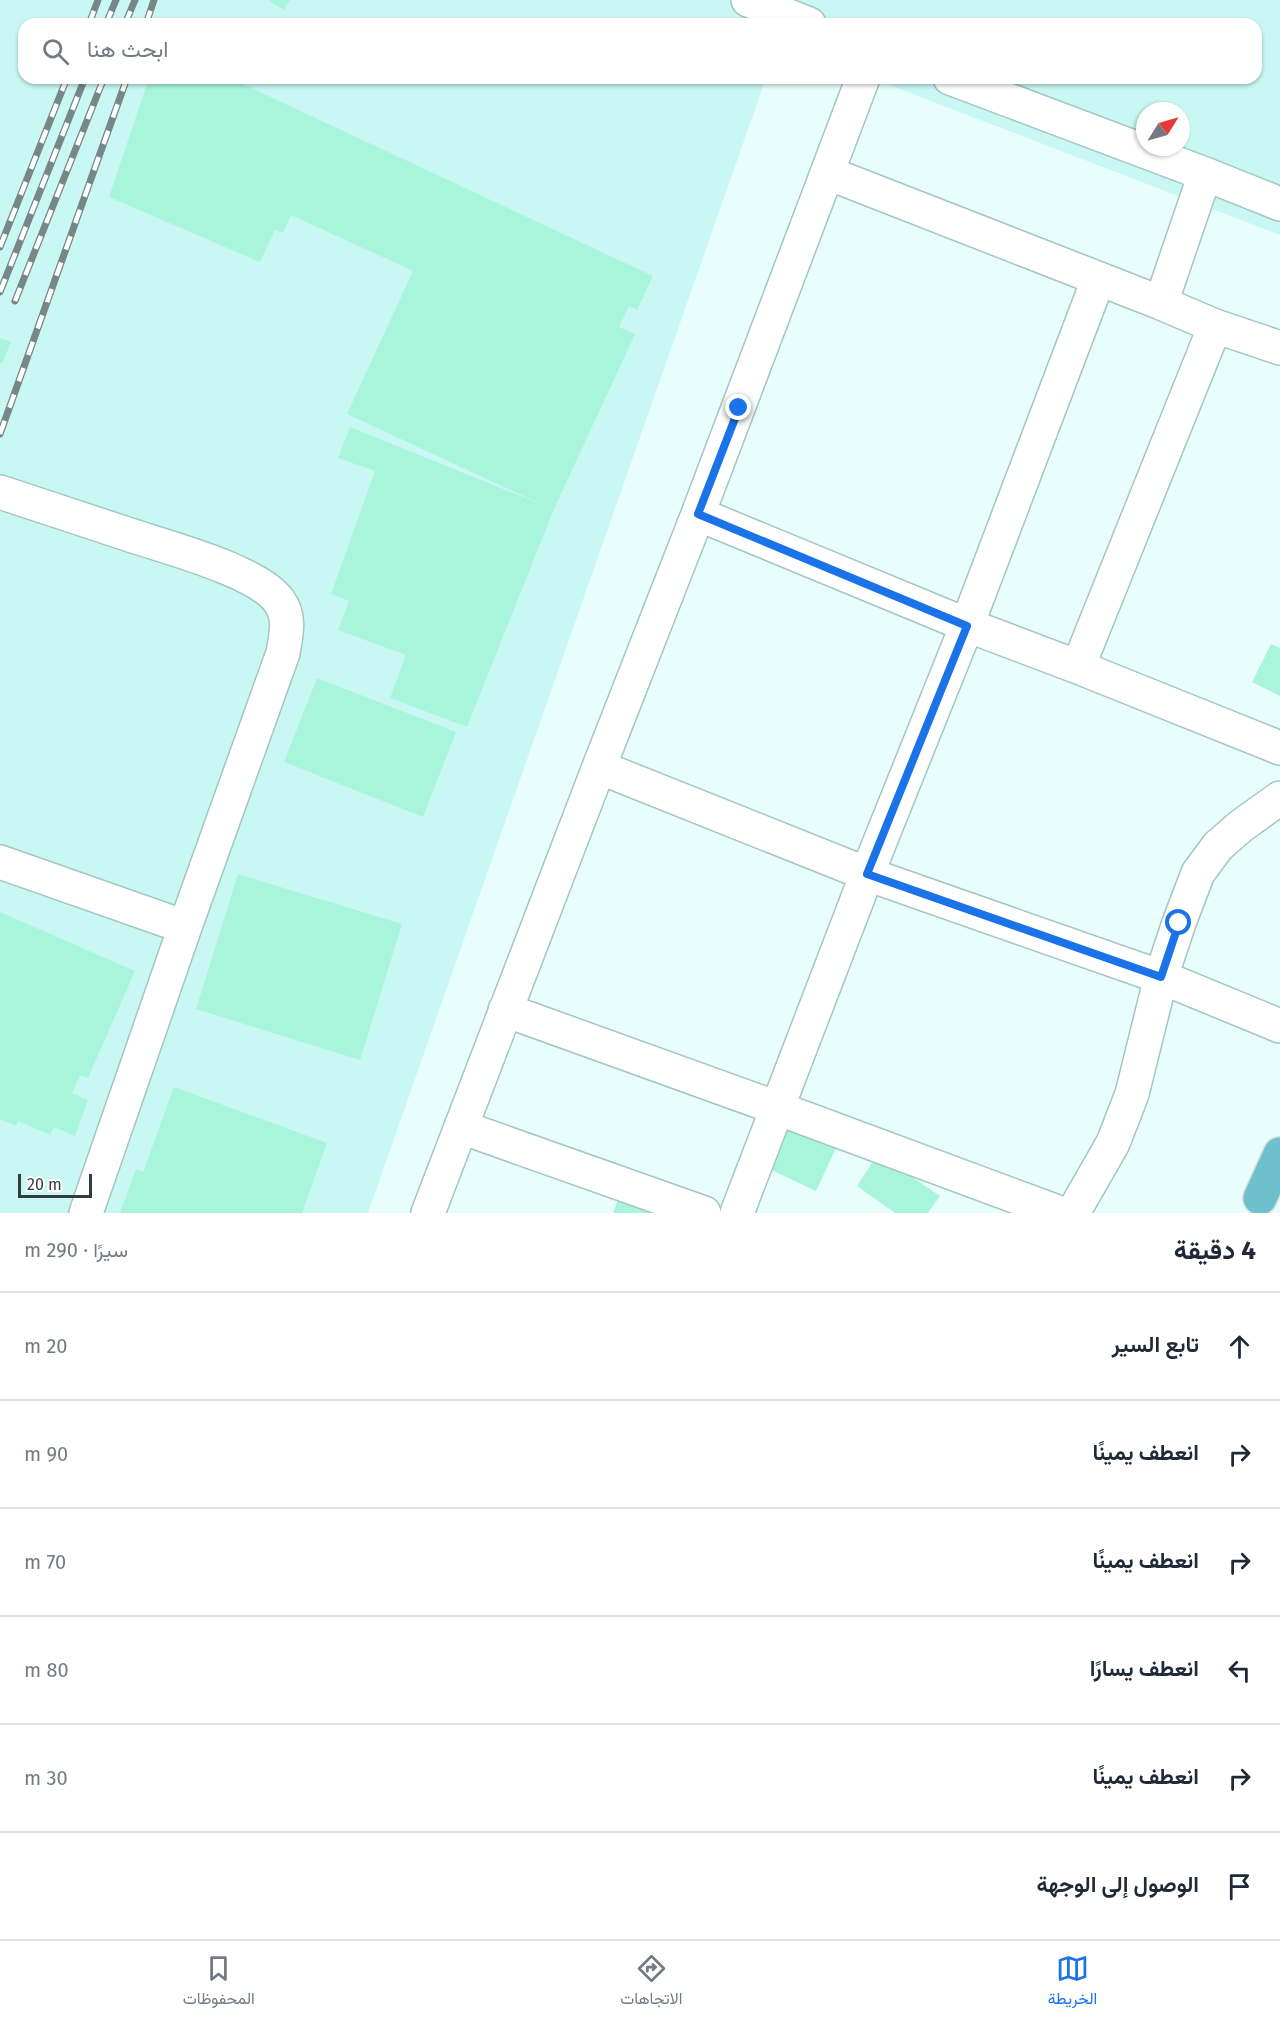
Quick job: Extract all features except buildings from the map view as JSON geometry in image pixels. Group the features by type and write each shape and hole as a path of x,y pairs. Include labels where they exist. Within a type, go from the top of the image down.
{"main road":[{"path":"1263,1198 1280,1154"}],"street":[{"path":"748,0 794,18"},
{"path":"428,1213 698,514 861,84"},
{"path":"966,84 1280,204"},
{"path":"828,173 1215,326 1280,348"},
{"path":"1161,303 1205,174"},
{"path":"737,1213 867,874 967,626 1098,280"},
{"path":"1078,667 1215,326"},
{"path":"0,492 213,563 268,589 279,600 286,613 287,626 283,653 86,1213"},
{"path":"698,514 967,626 1078,667 1280,748"},
{"path":"599,767 867,874 1161,977 1280,1026"},
{"path":"1073,1213 1113,1143 1132,1094 1161,977 1198,873 1218,846 1280,798"},
{"path":"0,862 185,927"},
{"path":"505,1010 1060,1213"},
{"path":"461,1127 704,1213"}],"shaded area":[{"path":"0,0 1280,0 1280,235 887,84 1262,84 1262,18 18,18 18,84 764,84 368,1213 0,1213"}],"railway":[{"path":"91,18 98,0"},
{"path":"108,18 116,0"},
{"path":"128,18 135,0"},
{"path":"148,18 154,0"},
{"path":"0,247 65,84"},
{"path":"0,292 83,84"},
{"path":"15,301 102,84"},
{"path":"0,434 125,84"}],"route":[{"path":"739,408 698,514 967,626 867,874 1161,977 1179,923"}]}
